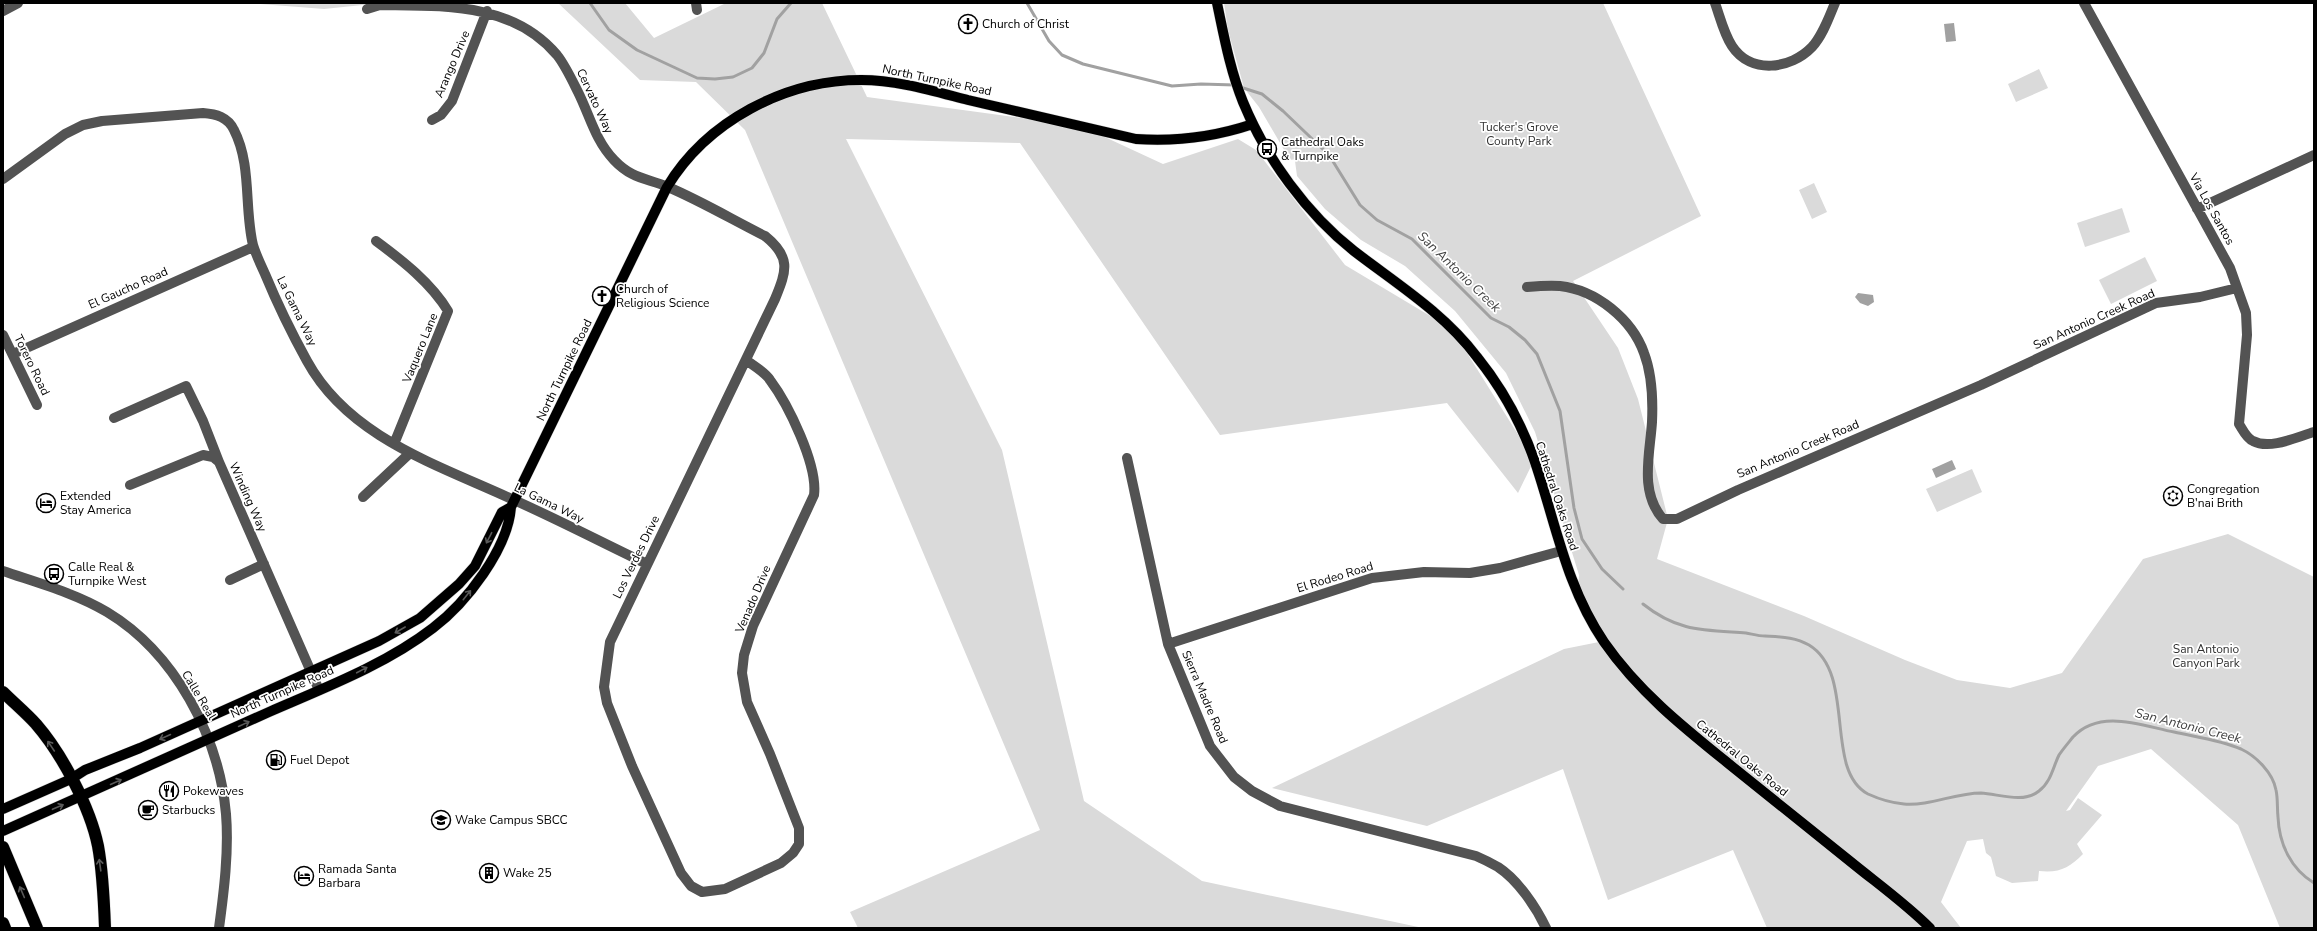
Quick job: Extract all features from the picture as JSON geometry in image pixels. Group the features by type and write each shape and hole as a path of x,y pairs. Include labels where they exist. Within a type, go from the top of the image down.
{"highway":[{"path":"3,692 37,725 81,797 98,845 104,889 105,928"},
{"path":"3,847 37,928"},
{"path":"3,923 5,928"}],"main road":[{"name":"Cathedral Oaks Road","path":"1217,3 1230,60 1243,101 1253,124 1299,196 1311,211 1343,242 1413,294 1446,323 1477,356 1497,383 1534,460 1560,551 1579,598 1603,640 1627,672 1655,703 1930,928"},
{"name":"North Turnpike Road","path":"3,831 319,690 408,645 434,628 451,612 484,573 497,548 510,517 513,503 667,186 676,173 704,141 745,111 782,94 831,81 861,80 904,84 1136,139 1163,141 1206,137 1253,124"},
{"name":"North Turnpike Road","path":"3,809 71,779 86,770 312,672 399,631 420,618 441,601 475,566 502,512 513,503"}],"street":[{"path":"3,11 18,3"},
{"path":"1715,3 1732,46 1741,56 1752,63 1766,66 1782,65 1799,58 1813,46 1835,3"},
{"name":"Via Los Santos","path":"2084,3 2230,268 2246,313 2247,335 2239,424 2253,442 2261,444 2276,443 2314,432"},
{"name":"Cervato Way","path":"367,9 380,4 487,11 510,20 527,30 558,56 578,93 595,136 614,160 641,179 667,186 765,236 777,246 785,259"},
{"name":"Arango Drive","path":"432,120 441,115 452,101 487,11"},
{"name":"La Gama Way","path":"3,179 65,134 83,125 102,120 216,114 227,120 234,130 243,156 248,219 254,247 275,298 308,362 334,398 362,424 410,453 513,503 647,564"},
{"path":"2197,209 2314,155"},
{"name":"Vaquero Lane","path":"376,241 406,263 442,302 448,311 394,444"},
{"name":"El Gaucho Road","path":"12,354 254,247"},
{"name":"Los Verdes Drive","path":"681,873 618,732 607,703 604,687 610,642 782,283 785,274 785,259"},
{"name":"San Antonio Creek Road","path":"1527,287 1561,286 1590,294 1611,307 1625,321 1636,337 1644,353 1652,396 1647,479 1652,499 1659,514 1663,518 1677,519 1738,490 1981,385 2156,303 2200,297 2237,288"},
{"name":"Torero Road","path":"3,335 37,405"},
{"name":"Venado Drive","path":"681,873 691,886 702,892 725,889 781,863 793,853 798,844 799,828 747,702 742,673 744,655 753,626 814,495 816,484 811,464 788,409 769,378 746,360"},
{"path":"114,418 186,386 203,421 219,462"},
{"path":"363,497 410,453"},
{"name":"Winding Way","path":"130,485 202,454 212,457 219,462 319,690"},
{"name":"Sierra Madre Road","path":"1127,458 1168,644 1210,746 1234,777 1252,791 1280,806 1476,856 1499,867 1512,879 1541,918 1546,928"},
{"name":"El Rodeo Road","path":"1168,644 1372,578 1424,572 1470,573 1500,568 1560,551"},
{"path":"230,580 264,564"},
{"name":"Calle Real","path":"3,571 64,592 107,612 130,629 152,650 171,673 200,721 209,740 217,765 226,814 223,898 219,928"}],"green space":[{"path":"246,3 382,3 324,9"},
{"path":"558,3 625,3 654,38 726,3 822,3 867,97 1081,126 1163,164 1238,139 1256,150 1345,265 1452,329 1534,460 1518,493 1447,403 1220,435 1020,143 846,139 1002,450 1084,801 1202,881 1423,928 858,928 850,912 1040,830 745,130 696,82 640,80"},
{"path":"1224,3 1603,3 1701,216 1573,281 1618,348 1638,399 1668,519 1657,559 1804,616 1905,660 1957,680 2010,688 2062,673 2143,559 2228,534 2314,577 2314,928 2280,928 2238,825 2151,749 2098,766 2066,811 2070,810 2078,798 2102,815 2077,844 2083,854 2073,863 2064,868 2053,871 2039,871 2038,881 2012,883 1996,876 1991,857 1986,853 1983,839 1967,841 1941,902 1961,928 1767,928 1733,850 1608,900 1563,769 1427,826 1272,788 1564,649 1599,642 1577,602 1579,575 1535,432 1506,373 1455,311 1405,266 1361,240 1325,209 1297,176 1295,161 1297,159 1290,160 1259,107 1244,88 1228,30"},
{"path":"2039,69 2048,88 2016,102 2008,84"},
{"path":"1814,183 1827,212 1812,219 1799,190"},
{"path":"2122,208 2130,232 2085,247 2077,223"},
{"path":"2145,257 2157,281 2111,304 2099,280"},
{"path":"1972,469 1982,492 1937,512 1926,489"}],"shaded area":[{"path":"1954,23 1956,41 1946,42 1944,24"},
{"path":"1858,293 1873,295 1874,302 1868,306 1860,303 1855,297"},
{"path":"1952,460 1956,469 1936,478 1932,469"}],"waterway":[{"name":"San Antonio Creek","path":"590,3 609,30 637,50 697,78 715,79 733,77 752,68 764,53 777,19 791,3"},
{"name":"San Antonio Creek","path":"1027,3 1049,41 1062,55 1083,64 1172,86 1201,84 1235,85"},
{"name":"San Antonio Creek","path":"1240,87 1262,94 1283,111 1329,155 1360,205 1377,220 1412,239 1491,318 1509,327 1525,340 1537,354 1560,411 1574,508 1582,539 1602,569 1623,589"},
{"name":"San Antonio Creek","path":"1643,604 1668,620 1692,628 1788,638 1798,640 1809,645 1823,659 1832,677 1837,699 1842,744 1847,765 1855,782 1868,794 1890,802 1914,804 1981,793 2018,798 2033,795 2046,783 2059,755 2073,737 2084,728 2096,723 2109,721 2136,723 2216,741 2241,749 2252,756 2268,771 2277,793 2279,827 2284,846 2288,855 2299,871 2314,883"}],"place":[{"name":"Church of Christ","path":"968,24"},
{"name":"Cathedral Oaks & Turnpike","path":"1267,149"},
{"name":"Church of Religious Science","path":"602,296"},
{"name":"Congregation B'nai Brith","path":"2173,496"},
{"name":"Extended Stay America","path":"46,503"},
{"name":"Calle Real & Turnpike West","path":"54,574"},
{"name":"Fuel Depot","path":"276,760"},
{"name":"Pokewaves","path":"169,791"},
{"name":"Starbucks","path":"148,810"},
{"name":"Wake Campus SBCC","path":"441,820"},
{"name":"Wake 25","path":"489,873"},
{"name":"Ramada Santa Barbara","path":"304,876"}],"park label":[{"name":"Tucker's Grove County Park","path":"1519,134"},
{"name":"San Antonio Canyon Park","path":"2206,656"}]}
